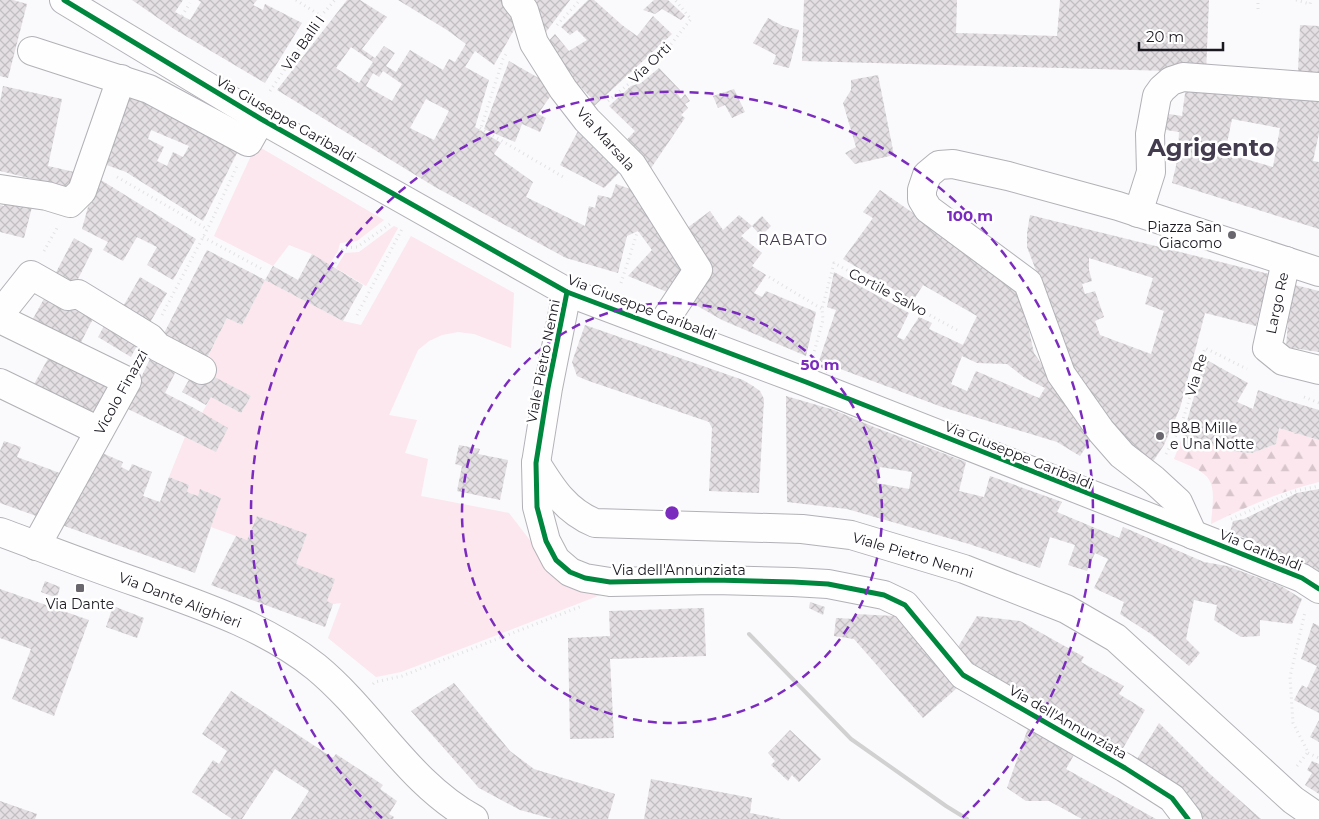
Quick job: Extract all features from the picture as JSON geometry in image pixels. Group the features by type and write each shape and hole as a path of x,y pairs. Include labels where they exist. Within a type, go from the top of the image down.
{"street":[{"name":"Via Giuseppe Garibaldi","path":"64,0 255,131"},
{"name":"Via Marsala","path":"516,0 524,10 534,43 563,89 587,120 632,165 698,270 660,326"},
{"name":"Via Giuseppe Garibaldi","path":"32,51 149,89 255,131 408,203 567,292 806,382 1205,540"},
{"path":"1138,213 1151,172 1150,134 1157,96 1171,81 1183,77 1319,87"},
{"path":"0,189 47,196 70,203 82,191 121,79"},
{"path":"1205,540 1178,502 1153,479 1122,456 1100,431 1061,374 1028,283 928,210 922,198 923,183 932,169 939,165 953,164 1008,176 1138,213 1319,272"},
{"name":"Largo Re","path":"1286,261 1267,348 1283,361 1319,370"},
{"path":"0,314 31,275 68,296 78,294 150,338 158,348 202,370"},
{"name":"Viale Pietro Nenni","path":"567,292 548,388 536,464 554,493 581,517 595,523 802,529 851,535 964,569 1066,609 1116,638 1293,800 1319,818"},
{"name":"Vicolo Finazzi","path":"0,318 126,381 36,546"},
{"path":"0,383 99,431"},
{"name":"Via dell'Annunziata","path":"536,464 537,507 546,541 556,560 570,572 585,578 610,582 714,580 793,582 828,584 884,595 904,605 963,674 1125,768 1172,798 1188,819"},
{"name":"Via Dante Alighieri","path":"0,532 214,611 273,638 316,667 354,703 421,779 443,798 474,819"},
{"name":"Via Garibaldi","path":"1205,540 1302,578 1312,600"}],"path":[{"path":"296,0 321,16"},
{"path":"1258,0 1258,9"},
{"path":"1296,0 1310,4 1311,0"},
{"path":"182,16 190,3"},
{"path":"511,46 503,59 480,130 565,178"},
{"path":"91,162 207,229"},
{"path":"31,275 70,203"},
{"path":"335,264 343,248 357,246 390,224 408,203"},
{"path":"357,315 408,203"},
{"path":"624,273 636,233"},
{"path":"203,237 262,269"},
{"path":"769,277 822,309"},
{"path":"1205,540 1223,523 1295,491 1319,486"},
{"path":"1312,600 1290,677 1293,723 1308,752 1319,758"},
{"path":"375,682 402,676 494,642 584,605"},
{"path":"1279,787 1308,752"}],"green space":[{"path":"256,145 384,220 357,241 340,243 338,251 329,265 312,254 289,245 273,266 214,236"},
{"path":"394,226 398,228 366,286 336,268 345,253 359,252"},
{"path":"411,236 514,293 511,348 474,334 458,332 442,335 429,341 418,350 389,415 417,420 405,453 428,459 421,496 509,513 555,573 603,594 401,672 376,677 328,638 341,603 333,604 327,601 296,564 307,534 257,516 247,540 211,527 221,498 200,489 198,496 187,492 189,485 169,477 185,437 216,451 227,428 202,413 211,397 241,413 251,396 207,373 206,361 227,318 242,325 265,280 343,321 361,325"},
{"path":"1279,428 1319,440 1319,482 1264,500 1211,524 1213,498 1210,481 1206,475 1198,470 1174,459 1182,438 1238,452 1252,453 1276,444"}],"building":[{"path":"0,0 13,0 27,4 8,78 0,76"},
{"path":"132,0 183,0 175,12 190,20 201,2 198,0 257,0 253,5 263,10 265,4 302,23 265,83 174,29"},
{"path":"347,0 360,0 387,17 362,49 375,58 384,46 395,53 386,66 396,72 410,50 443,70 449,59 455,62 466,44 398,0 508,0 522,16 494,65 475,51 465,67 489,80 475,127 501,143 494,154 533,182 526,197 585,226 589,206 595,208 598,195 611,198 616,184 644,194 690,271 672,294 628,276 652,250 638,231 627,236 618,273 566,258 435,187 277,90","holes":["351,47 373,62 359,83 336,68","383,71 402,84 392,101 366,86 373,73 379,77","426,99 449,111 434,140 410,128"]},
{"path":"524,0 570,0 546,32"},
{"path":"588,0 594,0 637,36 653,16 672,34 590,110 586,105 592,99 543,47 555,34 569,51 587,40 577,30 570,35 561,27"},
{"path":"654,0 668,0 685,16 681,20 662,9 655,14 643,10"},
{"path":"804,0 957,0 956,33 1057,36 1060,0 1209,0 1206,72 802,61"},
{"path":"768,18 783,26 799,30 789,68 773,64 776,55 753,43"},
{"path":"1300,25 1319,26 1319,75 1298,73"},
{"path":"509,61 556,88 538,114 546,118 540,132 522,124 515,142 484,129"},
{"path":"659,68 680,90 677,93 681,99 685,94 690,101 685,104 688,108 681,115 685,118 649,171 620,147 635,131 609,106 631,86 641,83"},
{"path":"878,75 894,155 855,164 845,153 856,147 843,103 851,90 851,80"},
{"path":"3,86 62,99 48,166 79,173 75,189 0,171 0,102"},
{"path":"1186,86 1319,99 1319,133 1313,161 1319,162 1319,229 1172,183 1178,157 1179,132 1160,129 1162,113 1182,116","holes":["1232,119 1280,128 1273,167 1225,153"]},
{"path":"734,89 745,112 732,118 725,105 718,108 713,96"},
{"path":"126,95 202,125 241,145 203,221 126,172 101,163","holes":["151,130 189,146 183,157 173,152 167,166 157,161 164,147 148,139"]},
{"path":"578,131 591,137 624,168 604,188 560,165"},
{"path":"96,177 196,239 173,280 147,265 157,247 137,237 123,261 103,250 108,242 82,229"},
{"path":"880,190 1019,287 1034,353 1092,438 1080,456 1057,442 942,407 819,361 836,310 827,307 834,272 909,313 897,337 904,340 919,317 932,323 929,329 963,345 977,316 923,285 913,301 843,259 873,218 863,212","holes":["962,356 977,363 1007,364 1025,378 1045,388 1039,398 976,371 967,391 951,384"]},
{"path":"5,200 32,207 24,238 0,232 0,205 4,206"},
{"path":"710,211 723,230 739,215 752,226 741,236 762,253 752,266 766,275 754,293 762,297 766,291 816,312 806,356 722,320 687,300 683,231"},
{"path":"1030,215 1269,274 1256,326 1205,313 1180,408 1164,445 1152,463 1122,436 1079,382 1027,247","holes":["1089,258 1153,278 1145,304 1164,311 1151,354 1100,335 1095,321 1104,317 1095,291 1085,294 1082,284 1092,281 1089,270"]},
{"path":"762,216 771,226 761,236 752,226"},
{"path":"74,238 93,249 72,291 52,280"},
{"path":"207,250 265,280 242,325 227,318 203,366 159,343"},
{"path":"312,254 363,285 343,321 265,280 273,266 298,280"},
{"path":"140,277 167,293 148,326 121,310"},
{"path":"1291,284 1319,291 1319,352 1286,347"},
{"path":"46,295 75,297 97,311 77,350 29,326"},
{"path":"108,319 140,340 131,357 98,337"},
{"path":"585,325 743,380 760,391 764,399 759,493 709,491 712,428 709,422 577,376 572,362"},
{"path":"154,351 179,365 165,393 228,428 216,452 126,408"},
{"path":"51,353 114,384 96,419 32,388"},
{"path":"1205,359 1248,383 1237,402 1253,409 1258,390 1319,410 1319,440 1279,428 1276,444 1252,453 1238,452 1182,438"},
{"path":"207,373 251,396 241,413 211,397 206,405 182,392 191,376"},
{"path":"786,396 834,410 966,462 959,491 984,497 990,476 1062,502 1057,512 1119,538 1123,527 1204,562 1227,566 1281,586 1302,599 1292,624 1260,620 1260,636 1241,637 1214,620 1217,605 1194,600 1186,639 1200,653 1189,666 1151,634 1120,614 1124,602 1094,588 1108,559 1095,553 1087,571 1068,565 1075,545 1050,537 1040,568 969,544 847,509 787,502","holes":["880,467 912,472 909,489 877,483"]},
{"path":"4,441 21,447 17,457 65,475 39,517 0,503 0,451"},
{"path":"459,445 480,449 478,454 508,460 500,500 457,491 462,466 455,464"},
{"path":"102,453 123,462 121,467 129,471 132,464 152,472 143,496 160,502 169,477 189,485 187,492 198,496 200,489 221,498 195,573 59,524"},
{"path":"1319,489 1319,572 1304,562 1230,532 1233,521 1244,519 1297,493"},
{"path":"257,516 307,534 296,564 335,579 327,601 333,604 325,627 211,585 236,536 247,540"},
{"path":"45,581 60,587 57,598 41,592"},
{"path":"0,589 89,620 54,716 12,699 31,649 0,638"},
{"path":"810,602 825,607 823,615 809,608"},
{"path":"113,606 144,618 137,638 106,627"},
{"path":"704,608 706,656 610,659 614,738 570,739 568,638 610,636 609,611"},
{"path":"855,614 895,616 957,688 923,718 854,639 834,636 836,618 854,619"},
{"path":"977,616 1020,621 1084,657 1081,662 1124,686 1119,694 1145,710 1122,750 972,663 958,647"},
{"path":"1313,623 1319,626 1319,713 1294,700 1302,685 1307,688 1317,666 1301,659"},
{"path":"454,683 510,751 534,769 615,794 608,819 553,819 520,810 479,788 411,711"},
{"path":"231,691 333,758 336,754 383,785 380,789 397,801 389,814 394,817 393,819 291,819 309,791 275,769 242,819 232,819 192,792 213,760 219,764 227,751 202,734"},
{"path":"1319,720 1319,742 1310,737"},
{"path":"1159,723 1210,774 1261,819 1194,819 1163,778 1137,759"},
{"path":"1028,728 1075,753 1066,769 1156,819 1082,819 1049,801 1026,801 1007,788"},
{"path":"790,730 821,759 799,782 792,775 788,781 771,765 775,761 768,753"},
{"path":"1312,761 1319,764 1319,794 1305,785 1312,773 1307,770"},
{"path":"651,779 752,798 750,813 781,819 644,819"},
{"path":"0,801 37,814 35,819 0,819"}],"railway":[{"path":"749,634 851,739 967,819"}],"cycle path":[{"path":"64,0 261,119 567,292 806,382 1217,544 1302,578 1319,589"},
{"path":"567,292 548,388 536,463 537,507 546,541 556,560 570,572 585,578 610,582 714,580 793,582 828,584 884,595 905,605 963,675 1125,768 1172,798 1188,819"}],"place":[{"name":"Piazza San Giacomo","path":"1232,235"},
{"name":"B&B Mille e Una Notte","path":"1160,436"},
{"name":"Via Dante","path":"80,588"}],"district":[{"name":"Agrigento","path":"1211,147"},
{"name":"RABATO","path":"793,239"}]}
